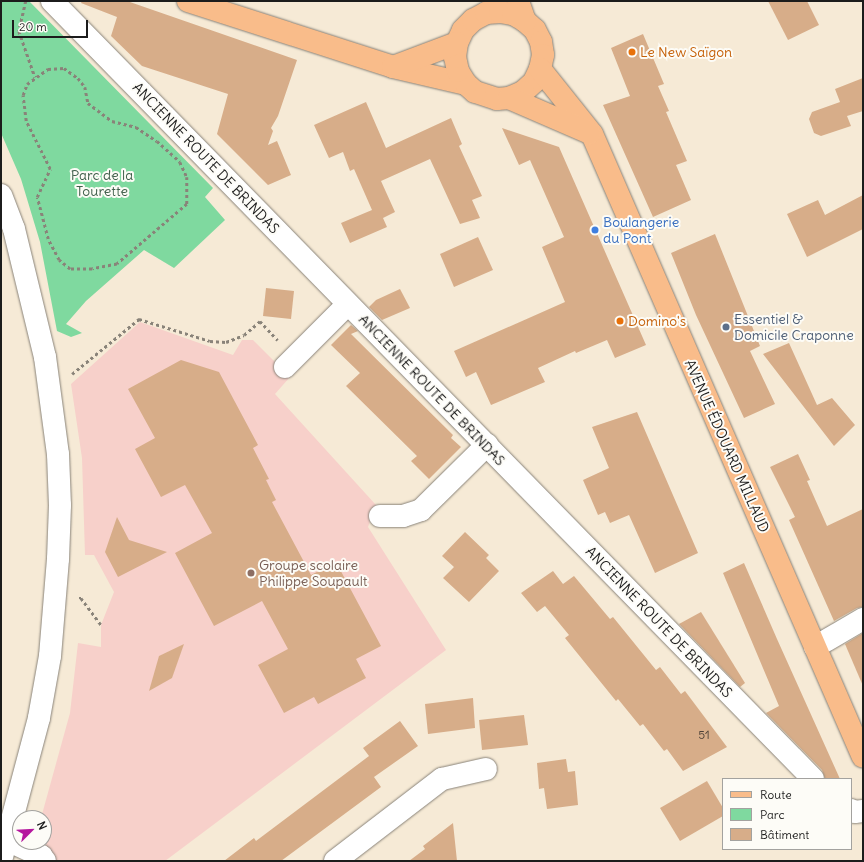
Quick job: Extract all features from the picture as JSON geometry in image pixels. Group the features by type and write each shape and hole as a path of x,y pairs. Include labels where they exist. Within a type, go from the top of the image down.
{"main road":[{"path":"188,1 393,67 466,84"},
{"path":"487,7 500,12 513,14 522,11 535,30 543,55 540,69 534,82 523,92 509,98 497,99 486,97 475,92 466,84 458,71 455,57 457,43 463,30 487,7"},
{"path":"393,67 457,43"},
{"name":"AVENUE ÉDOUARD MILLAUD","path":"540,69 592,134 863,757"},
{"path":"509,98 592,134"}],"street":[{"name":"ANCIENNE ROUTE DE BRINDAS","path":"52,1 812,778"},
{"path":"1,195 14,229 40,334 49,384 58,454 60,505 58,559 50,649 39,718 1,861"},
{"path":"290,362 348,304"},
{"path":"380,516 403,516 421,510 487,445"},
{"path":"815,647 863,620"},
{"path":"335,861 442,778 486,769"},
{"path":"852,810 855,812 863,811"},
{"path":"7,840 41,856 45,861"}],"path":[{"path":"26,1 19,31 35,77"},
{"path":"64,68 78,78 84,87 88,103 112,121 136,127 157,141 180,162 187,177 187,204 117,264 92,270 70,269 59,260 48,239 37,197 50,169 26,121 23,96 27,84 35,77 48,69 64,68"},
{"path":"49,384 67,378 92,360 138,319 210,341 226,342 244,334 260,321 290,362"}],"shaded area":[{"name":"Groupe scolaire Philippe Soupault","path":"140,322 233,355 242,340 253,340 290,377 275,394 376,505 368,527 446,650 165,861 56,861 49,850 52,850 52,810 43,810 70,713 78,643 101,647 101,625 114,592 94,555 85,555 82,458 71,384"}],"green space":[{"name":"Parc de la Tourette","path":"1,1 29,1 213,188 205,197 225,220 174,268 144,250 86,301 66,324 82,333 71,337 57,331 40,242 21,179 1,133"}],"building":[{"path":"82,1 127,1 297,60 278,116 271,128 273,131 268,145 277,141 291,175 268,185 217,134 228,94 142,66 111,36 117,17 81,3"},
{"path":"768,1 807,1 819,25 788,40"},
{"path":"643,34 664,84 658,86 669,111 666,112 687,161 676,165 691,200 653,217 603,105 630,96 611,48"},
{"path":"863,78 863,111 847,116 851,126 821,136 814,133 809,119 812,112 840,102 835,89"},
{"path":"366,102 386,148 451,118 462,144 459,146 482,196 472,200 480,218 460,224 430,159 381,181 395,212 383,218 387,227 350,243 341,223 372,210 354,169 350,171 343,152 329,158 314,125"},
{"path":"502,128 559,147 646,345 615,358 607,340 576,353 575,351 538,368 545,382 491,405 476,372 466,377 454,351 565,302 542,247 564,237 530,160 519,165"},
{"path":"863,195 863,229 807,257 787,214 818,200 825,215"},
{"path":"715,234 760,346 750,351 775,404 744,418 696,315 671,253"},
{"path":"478,237 493,270 454,287 440,254"},
{"path":"266,288 294,291 291,319 263,316"},
{"path":"400,289 410,308 382,320 369,307 376,300"},
{"path":"351,325 358,331 351,334 453,435 451,438 461,447 429,479 411,461 417,456 346,386 360,373 331,345"},
{"path":"789,343 817,405 832,398 855,425 834,446 763,354"},
{"path":"181,360 219,372 258,445 253,448 269,479 266,480 276,500 272,502 311,575 336,562 381,646 356,659 366,678 318,704 314,697 284,713 258,665 288,649 262,601 214,626 175,553 212,533 185,485 161,497 135,449 155,438 128,389"},
{"path":"637,412 698,553 655,573 629,515 610,523 605,512 598,515 583,480 609,468 592,427"},
{"path":"798,454 810,480 807,481 827,526 863,509 863,607 857,608 834,621 789,520 795,517 770,467"},
{"path":"117,517 129,540 167,552 118,577 105,552"},
{"path":"465,532 489,555 486,558 499,571 469,602 443,578 454,567 442,556"},
{"path":"744,563 840,778 825,778 822,770 766,713 779,706 723,573"},
{"path":"553,571 563,584 574,576 610,619 613,617 656,670 660,667 681,694 685,691 727,747 683,771 667,749 664,751 643,724 640,726 618,699 616,701 565,638 569,635 545,606 537,612 521,593"},
{"path":"701,612 745,683 740,687 679,624"},
{"path":"863,633 863,686 845,644"},
{"path":"184,644 172,678 149,691 159,656"},
{"path":"473,698 475,728 428,734 425,704"},
{"path":"524,715 528,745 482,750 479,720"},
{"path":"400,721 418,746 374,777 381,787 281,861 224,861 254,838 256,841 369,756 363,748"},
{"path":"566,759 568,772 575,771 578,805 547,809 544,788 539,789 537,763"},
{"path":"707,781 722,806 722,817 680,841 660,808"},
{"path":"453,823 457,861 409,861 425,849 423,846"}],"place":[{"name":"Le New Saïgon","path":"632,52"},
{"name":"Boulangerie du Pont","path":"595,230"},
{"name":"Domino's","path":"620,321"},
{"name":"Essentiel & Domicile Craponne","path":"726,327"},
{"name":"Groupe scolaire Philippe Soupault","path":"251,573"}]}
